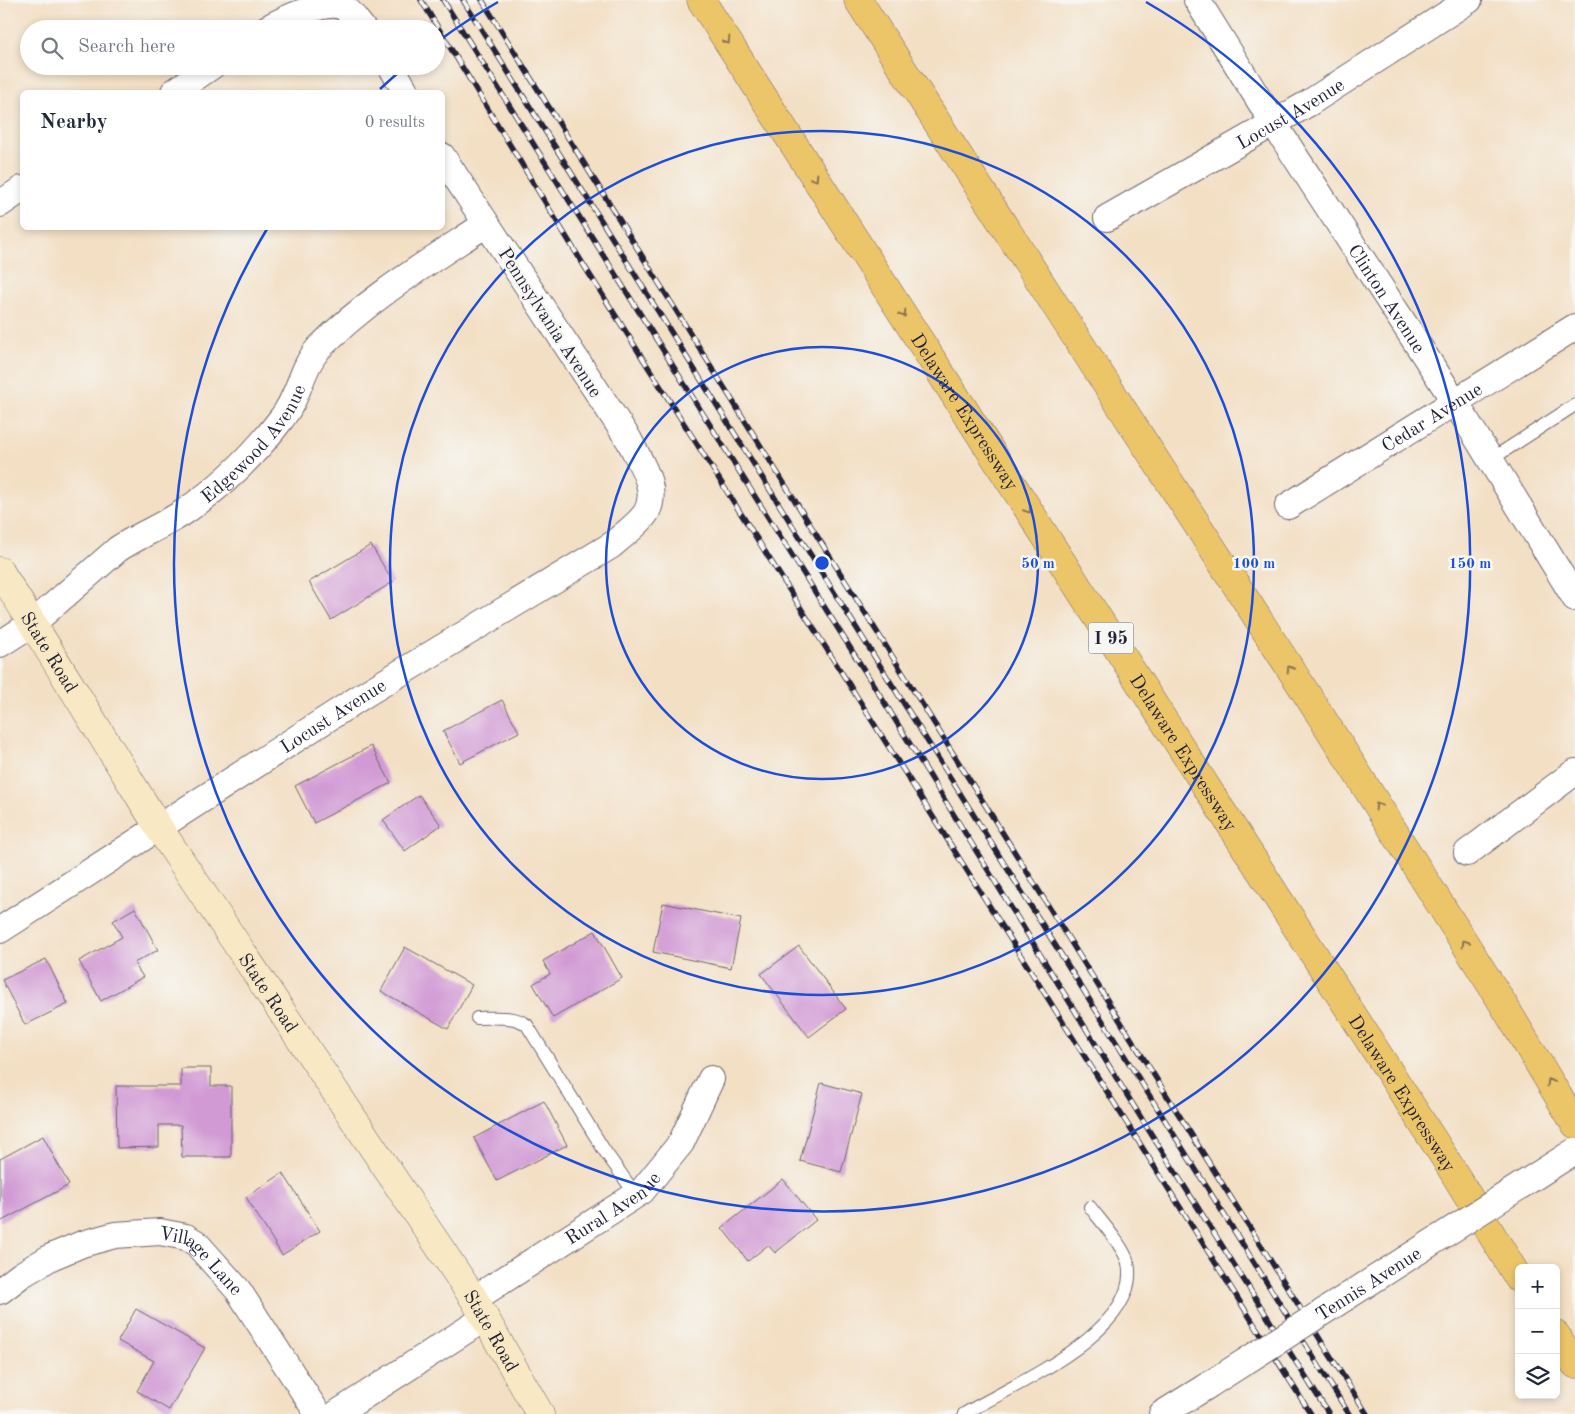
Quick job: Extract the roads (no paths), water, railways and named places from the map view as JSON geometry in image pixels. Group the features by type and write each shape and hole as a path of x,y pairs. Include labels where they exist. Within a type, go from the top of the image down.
{"highway":[{"name":"Delaware Expressway","path":"701,0 1446,1160 1515,1272"},
{"path":"858,0 1326,724 1500,999 1575,1124"},
{"path":"1560,1341 1575,1364"}],"main road":[{"name":"State Road","path":"0,570 160,828 479,1308 540,1414"}],"street":[{"name":"Clinton Avenue","path":"1197,0 1274,124 1455,402 1575,598"},
{"name":"Locust Avenue","path":"1107,218 1274,124 1469,0"},
{"path":"284,20 331,3 343,6 355,20"},
{"path":"177,90 199,75"},
{"path":"396,75 405,90"},
{"name":"Pennsylvania Avenue","path":"445,161 628,440 646,475 651,492"},
{"path":"0,204 20,190"},
{"name":"Edgewood Avenue","path":"0,644 33,623 118,549 183,513 219,486 260,446 284,416 297,393 307,365 324,343 345,323 404,279 486,224"},
{"name":"Cedar Avenue","path":"1288,506 1575,327"},
{"name":"Locust Avenue","path":"0,930 367,693 612,545 635,526 646,512 651,492"},
{"path":"1467,853 1575,772"},
{"name":"Rural Avenue","path":"479,1308 642,1191 681,1143 711,1079"},
{"name":"Tennis Avenue","path":"1162,1414 1575,1151"},
{"name":"Village Lane","path":"0,1291 21,1275 51,1257 82,1244 115,1234 160,1232 186,1237 196,1243 238,1290 318,1414"},
{"path":"336,1414 479,1308"}],"lane":[{"path":"1490,460 1575,405"},
{"path":"478,1018 514,1019 523,1021 527,1025 604,1150 636,1195"},
{"path":"964,1414 1065,1356 1090,1338 1112,1316 1124,1299 1129,1283 1128,1263 1123,1252 1090,1207"}],"railway":[{"path":"421,0 433,20"},
{"path":"443,0 881,697 1148,1129 1329,1414"},
{"path":"463,0 1349,1414"},
{"path":"482,0 1367,1414"},
{"path":"445,39 588,272 1311,1414"}]}
